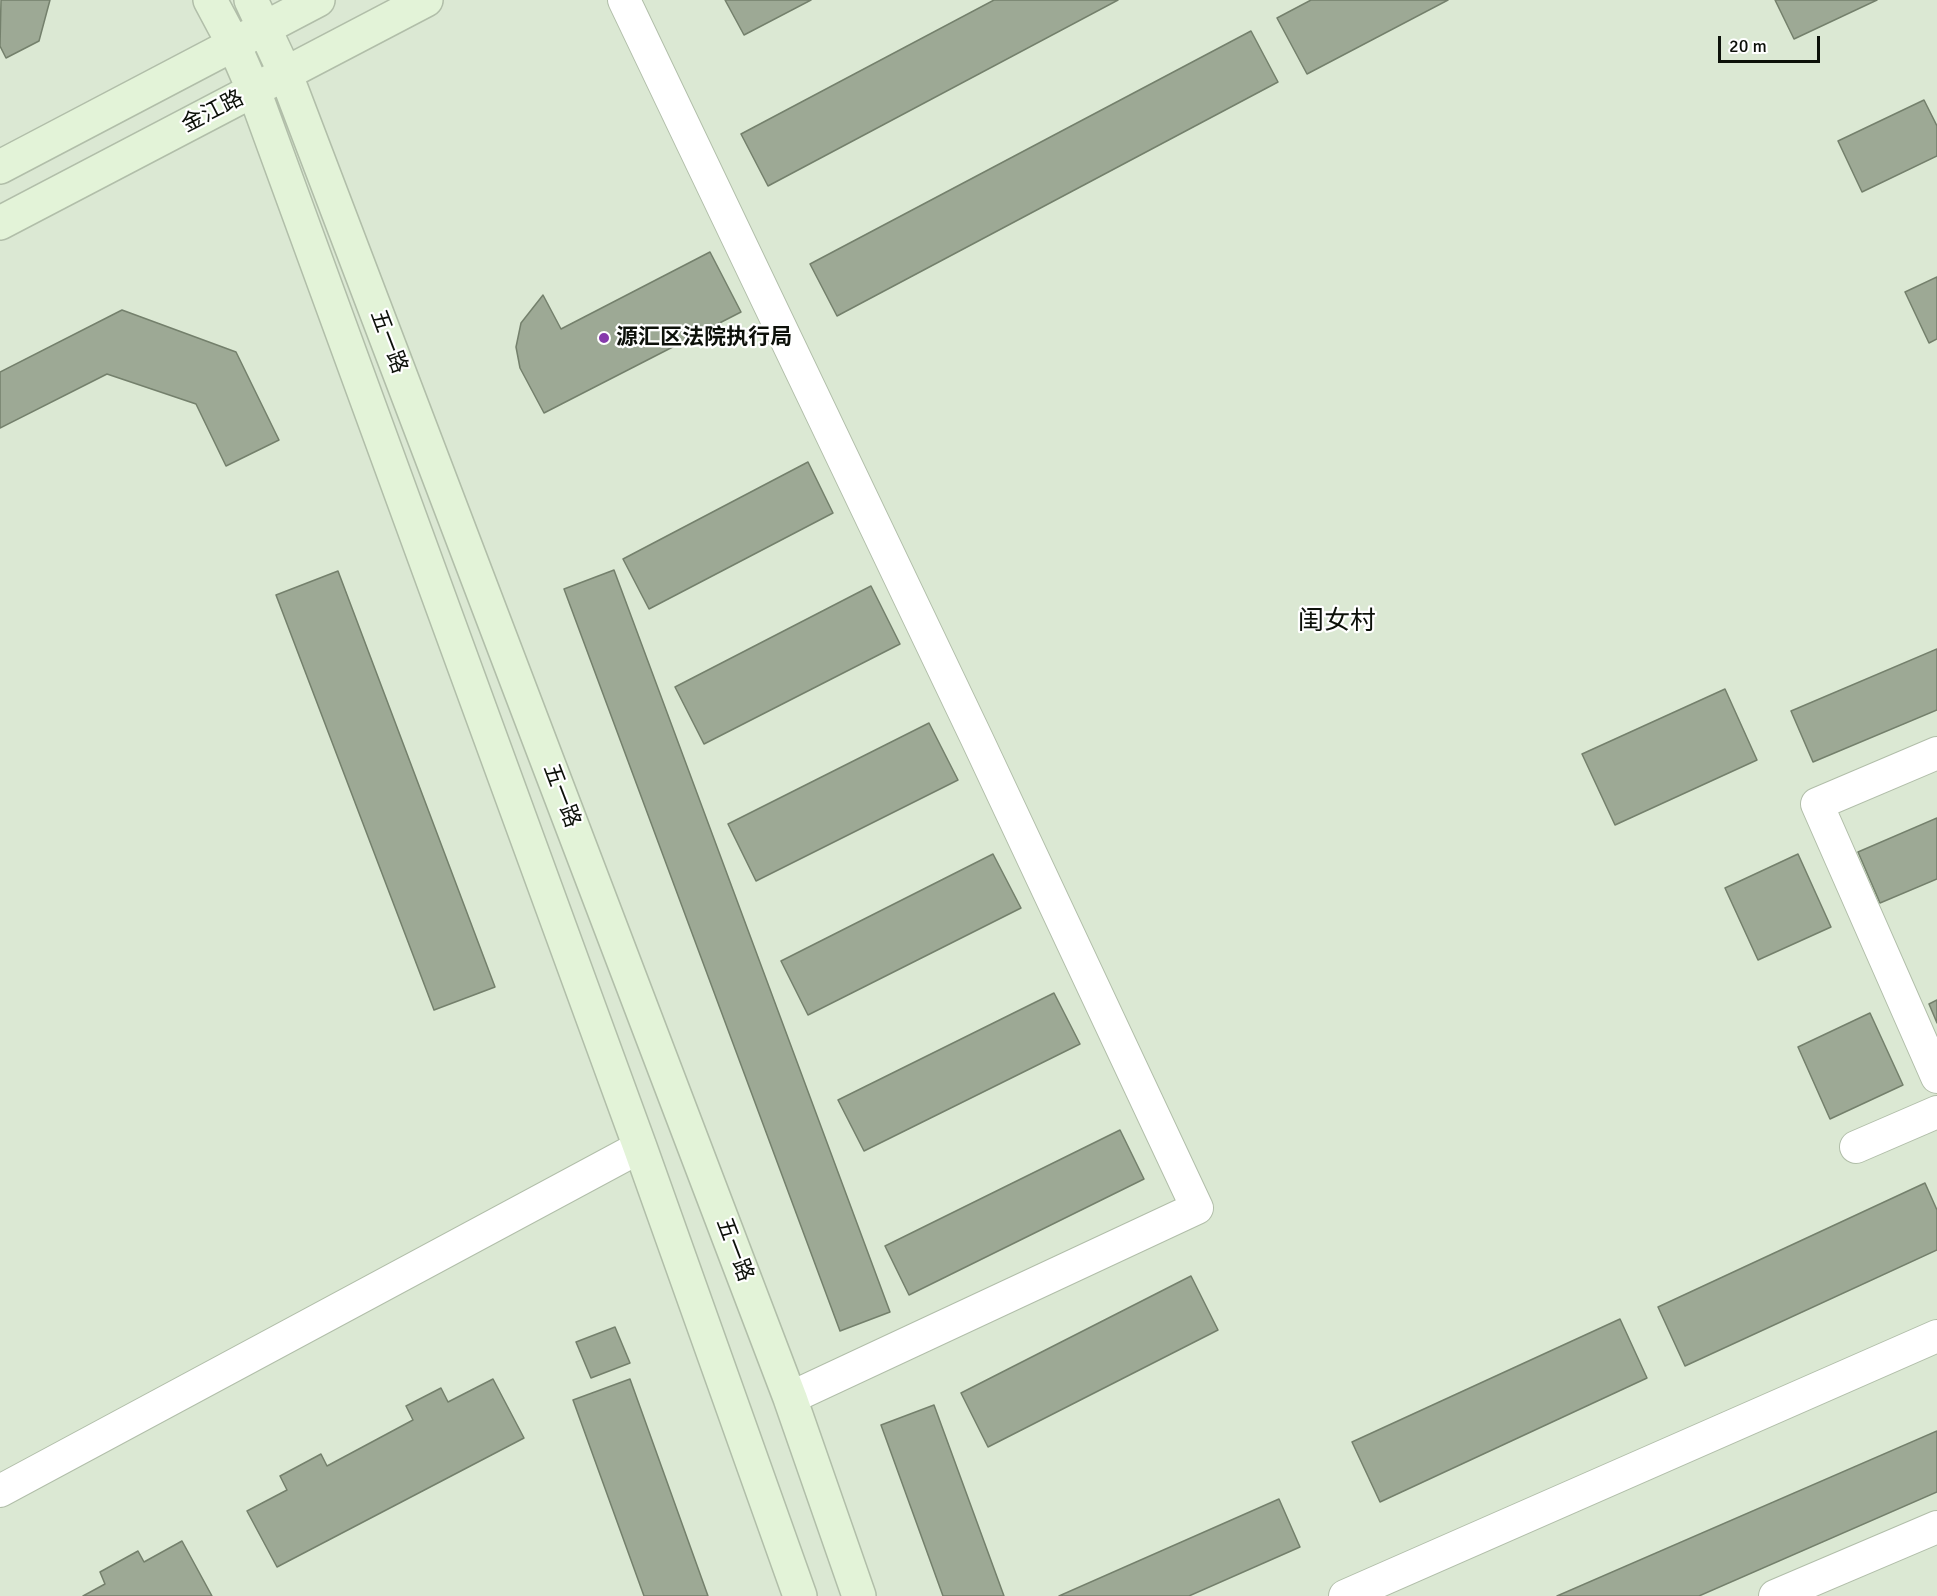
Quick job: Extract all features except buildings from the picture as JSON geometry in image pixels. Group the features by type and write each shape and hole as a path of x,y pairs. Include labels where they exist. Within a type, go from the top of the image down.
{"street":[{"name":"五一路","path":"210,0 234,45 254,91 640,1147 800,1596"},
{"name":"五一路","path":"251,0 286,75 790,1398 859,1596"},
{"path":"0,167 318,0"},
{"name":"金江路","path":"0,223 426,0"},
{"path":"624,0 982,749 1197,1208 790,1398"},
{"path":"1937,753 1817,804 1937,1077"},
{"path":"1856,1147 1937,1112"},
{"path":"0,1491 640,1147"},
{"path":"1345,1596 1937,1336"},
{"path":"1775,1596 1937,1527"}],"place":[{"name":"源汇区法院执行局","path":"604,338"}],"district":[{"name":"闺女村","path":"1337,622"}]}
